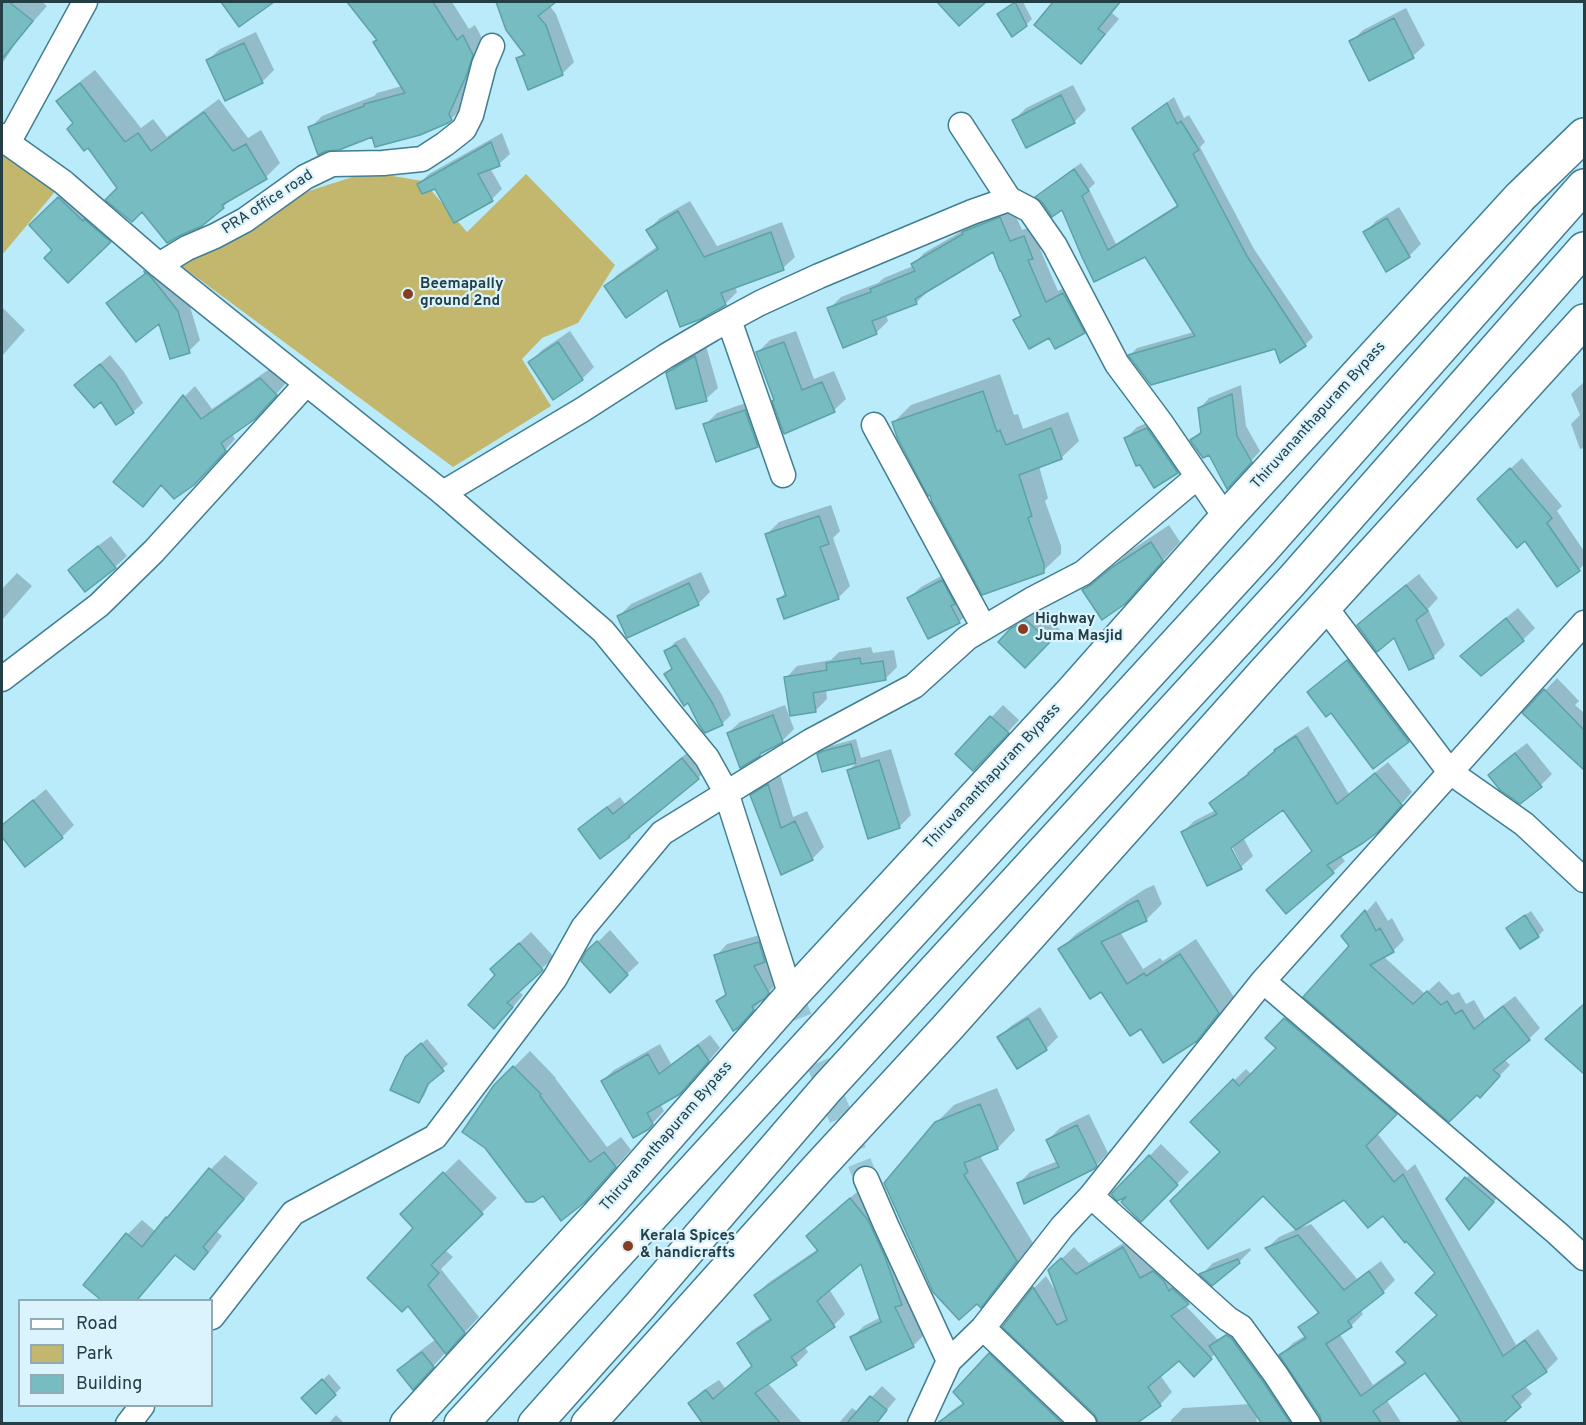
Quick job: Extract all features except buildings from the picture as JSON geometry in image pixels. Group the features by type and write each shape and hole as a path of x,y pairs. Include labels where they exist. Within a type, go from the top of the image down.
{"main road":[{"name":"Thiruvananthapuram Bypass","path":"407,1424 596,1218 791,996 1072,692 1226,518 1520,197 1584,135"},
{"path":"460,1424 1261,551 1584,186"},
{"path":"535,1424 828,1087 1290,583 1584,249"},
{"path":"588,1424 1584,321"}],"street":[{"path":"86,2 5,140 63,182 159,265 443,493 603,631 707,758 726,792 791,996"},
{"name":"PRA office road","path":"159,265 187,248 245,220 305,177 332,164 383,163 422,159 445,144 464,129 471,115 484,65 492,46"},
{"path":"961,124 1009,199 1030,210 1055,246 1117,364 1161,423 1226,518"},
{"path":"443,493 582,410 666,356 760,303 972,212 1009,199"},
{"path":"729,320 783,475"},
{"path":"2,679 99,605 154,551 306,384"},
{"path":"874,425 984,628"},
{"path":"213,1316 293,1213 435,1137 555,978 583,928 662,833 811,741 914,686 967,638 1031,600 1083,573 1197,477"},
{"path":"1324,607 1450,772 1524,824 1584,880"},
{"path":"920,1424 949,1361 982,1328 1263,981 1584,623"},
{"path":"1263,981 1584,1258"},
{"path":"866,1179 949,1361"},
{"path":"1091,1196 1228,1319 1241,1327 1308,1424"},
{"path":"982,1328 1084,1424"},
{"path":"128,1424 141,1407"}],"green space":[{"path":"2,134 63,182 2,255"},
{"name":"Beemapally ground 2nd","path":"368,172 423,181 467,232 526,174 615,265 578,323 542,338 522,359 551,406 453,467 180,265 284,199"}],"tunnel":[{"path":"791,996 866,1179"}],"place":[{"name":"Beemapally ground 2nd","path":"408,294"},
{"name":"Highway Juma Masjid","path":"1023,629"},
{"name":"Kerala Spices & handicrafts","path":"628,1246"}]}
